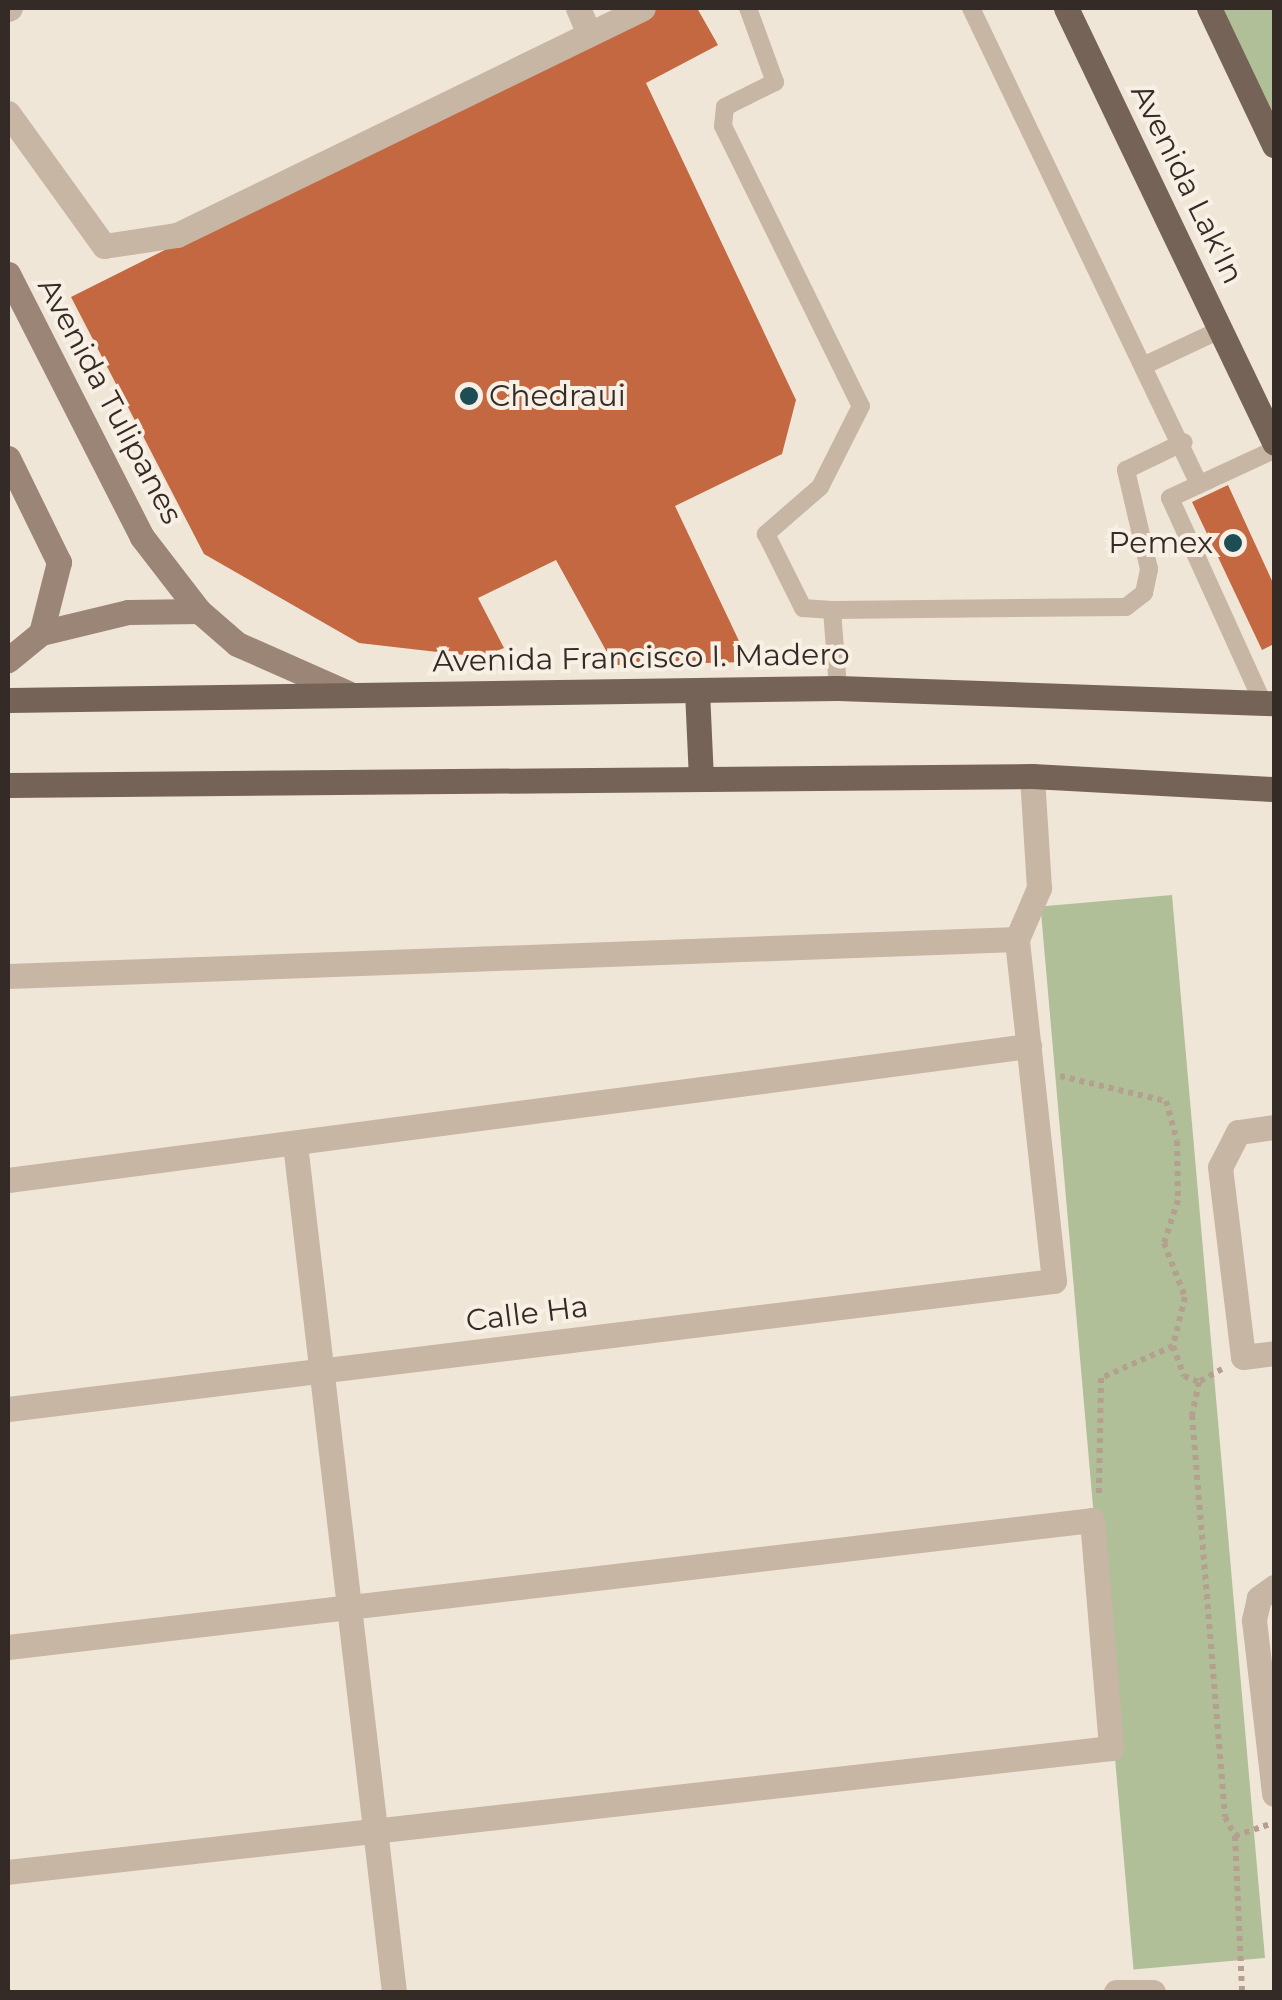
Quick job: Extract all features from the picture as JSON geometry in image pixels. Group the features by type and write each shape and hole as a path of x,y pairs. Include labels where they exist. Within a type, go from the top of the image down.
{"main road":[{"name":"Avenida Lak'In","path":"1066,8 1274,447"},
{"path":"1208,8 1274,144"},
{"name":"Avenida Tulipanes","path":"8,274 142,538 199,612 237,644 348,693"},
{"path":"8,458 59,562 41,633"},
{"path":"8,660 41,633 128,612 199,612"},
{"name":"Avenida Francisco I. Madero","path":"8,700 838,688 1269,703"},
{"path":"698,691 701,779"},
{"path":"8,785 1032,776 1274,789"}],"street":[{"path":"578,8 589,34"},
{"path":"8,113 104,246 177,235 643,8"},
{"path":"8,1180 1029,1046 1017,939 1039,888 1032,776"},
{"path":"8,976 1017,939"},
{"name":"Calle Ha","path":"8,1410 1054,1281 1029,1046"},
{"path":"1274,1127 1238,1132 1220,1167 1243,1357 1274,1353"},
{"path":"295,1144 394,1992"},
{"path":"8,1647 1092,1520 1111,1748 8,1872"},
{"path":"1273,1587 1254,1620 1274,1794"},
{"path":"1116,1992 1154,1992"}],"lane":[{"path":"748,8 775,82 726,107 723,126 860,406 820,487 766,534 803,608 1126,607 1144,593 1149,569 1126,470 1184,442"},
{"path":"971,8 1143,366 1184,442 1198,482"},
{"path":"1143,366 1220,330"},
{"path":"1269,703 1170,498 1274,447"},
{"path":"832,610 838,688"}],"path":[{"path":"1029,1046 1080,1088 1166,1101 1178,1200 1164,1244 1185,1297 1174,1346 1184,1376 1199,1382 1192,1415 1200,1552 1225,1817 1235,1836 1242,1992"},
{"path":"1092,1520 1106,1436 1101,1378 1174,1346"},
{"path":"1235,1836 1274,1822"}],"green space":[{"path":"1209,8 1274,8 1274,145"},
{"path":"1172,895 1265,1958 1133,1969 1041,907"}],"building":[{"path":"648,8 697,8 718,45 646,83 796,400 782,454 675,506 749,662 614,665 556,560 478,598 504,648 481,657 359,643 204,554 71,297"},
{"name":"Pemex","path":"1228,485 1274,585 1274,644 1262,650 1192,502"}],"place":[{"name":"Chedraui","path":"469,396"},
{"name":"Pemex","path":"1233,543"}]}
